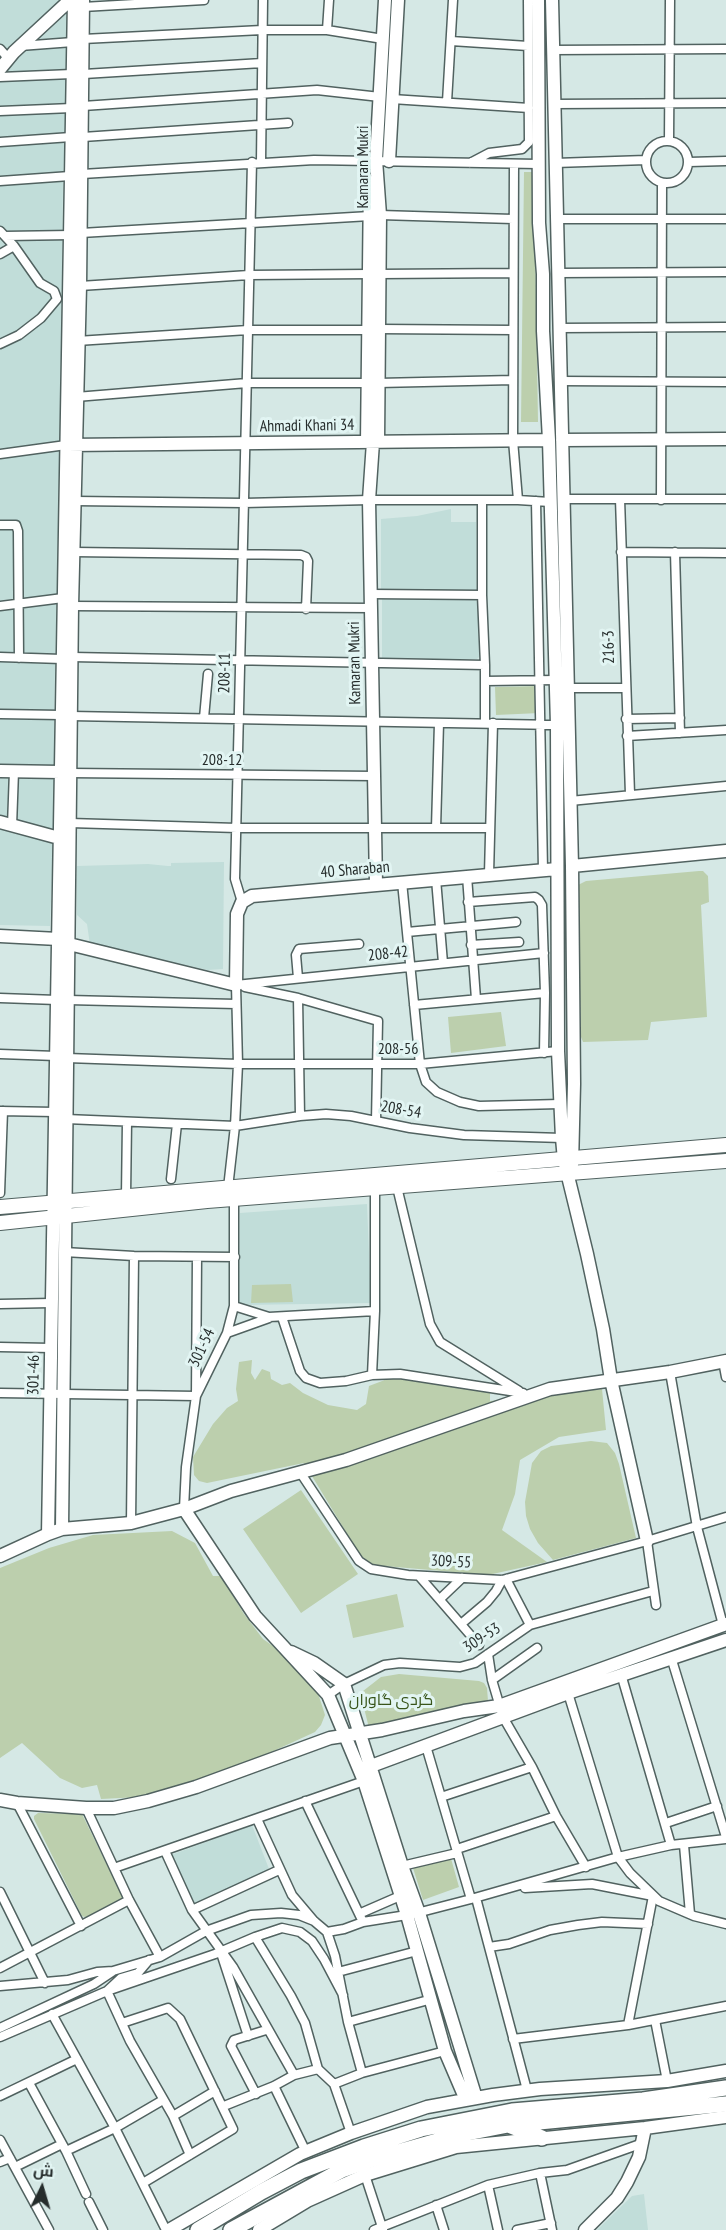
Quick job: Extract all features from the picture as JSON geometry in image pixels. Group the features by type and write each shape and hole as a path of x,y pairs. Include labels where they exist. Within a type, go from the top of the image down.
{"highway":[{"path":"366,2160 421,2129 489,2114 660,2098 726,2088"},
{"path":"700,2121 726,2104"},
{"path":"198,2230 280,2181 462,2134 508,2125 726,2104"},
{"path":"508,2125 542,2138"},
{"path":"231,2230 340,2164"}],"main road":[{"name":"Kamaran Mukri","path":"385,0 383,39 386,98"},
{"name":"Kamaran Mukri","path":"376,884 369,500 373,441 375,216 379,160 398,0"},
{"path":"538,0 538,164 543,331 550,502 560,611"},
{"path":"552,0 564,499 556,680 558,1051 562,1138 603,1329 610,1380 647,1541"},
{"path":"63,942 59,838 65,773 78,107 77,2"},
{"path":"0,69 4,54 20,46 77,2"},
{"path":"538,75 553,75"},
{"path":"68,602 74,552 75,501 71,445 76,397 80,286 76,234"},
{"path":"543,280 549,288 555,287 558,277"},
{"path":"544,311 552,303 559,311"},
{"path":"562,440 726,439"},
{"name":"Ahmadi Khani 34","path":"71,445 549,440"},
{"path":"560,630 567,688 572,866 574,1084 569,1168"},
{"path":"0,771 65,773"},
{"path":"59,1217 55,1112 61,1057 63,942 70,824 65,773"},
{"path":"6,824 59,838"},
{"path":"572,866 726,851"},
{"name":"40 Sharaban","path":"242,902 259,894 557,869"},
{"path":"0,936 63,942 236,985 237,914 242,902"},
{"path":"558,987 574,987"},
{"path":"59,1201 66,1119 61,1057"},
{"path":"0,1207 126,1196 397,1187 569,1168 726,1145"},
{"path":"0,1223 231,1193 569,1168 726,1161"},
{"name":"301-46","path":"59,1217 64,1252 62,1529"},
{"name":"301-46","path":"48,1534 51,1304 59,1217"},
{"path":"0,1556 62,1529 131,1523 184,1509 231,1491 368,1453 525,1395 725,1361"},
{"path":"184,1509 255,1616 328,1695 344,1736 364,1772 402,1866 413,1914 471,2099"},
{"path":"364,1772 501,1712 725,1625"},
{"path":"0,1800 86,1808 114,1808 196,1787 321,1740 464,1711 501,1712 568,1693 726,1640"},
{"path":"284,1648 314,1663 344,1684 361,1733 364,1772 400,1896 413,1914 417,1951 445,2051 471,2099"},
{"path":"168,2230 306,2152 351,2133 427,2108 526,2090 667,2081 726,2071"},
{"path":"259,2230 307,2201 366,2160 456,2147 645,2128 726,2117"},
{"path":"585,2230 617,2198 639,2157 645,2128"}],"street":[{"path":"77,2 204,0"},
{"name":"208-11","path":"242,902 235,879 242,553 250,222 261,125 263,0"},
{"path":"327,30 329,0"},
{"path":"447,102 453,0"},
{"path":"470,163 489,153 520,149 529,142 528,0"},
{"path":"669,141 670,0"},
{"path":"20,46 78,40 262,30 327,30 383,39"},
{"path":"451,41 528,46"},
{"path":"553,50 726,49"},
{"path":"0,77 262,63"},
{"path":"0,111 317,90 386,98 529,108"},
{"path":"554,104 726,103"},
{"path":"0,142 288,123"},
{"path":"669,141 675,142 685,150 689,162 688,168 681,179 675,183 662,183 648,172 646,160 656,144 669,141"},
{"path":"0,181 256,162 379,160 538,164"},
{"path":"555,163 646,160"},
{"path":"689,162 726,161"},
{"path":"514,164 513,440 518,500"},
{"path":"661,500 662,183"},
{"path":"3,234 76,234 375,216 513,219"},
{"path":"557,219 726,219"},
{"path":"0,344 19,335 41,318 55,303 57,294 40,283 3,234"},
{"path":"0,254 14,246"},
{"path":"558,277 726,272"},
{"path":"80,286 249,275 513,273"},
{"path":"560,328 726,327"},
{"path":"77,341 248,330 513,330"},
{"path":"76,397 247,383 513,380"},
{"path":"561,381 726,382"},
{"path":"0,454 71,445"},
{"path":"564,499 726,500"},
{"name":"216-3","path":"620,499 630,794"},
{"path":"482,500 482,595 489,723 489,874"},
{"path":"75,501 244,503 518,500 550,502"},
{"path":"536,501 543,870"},
{"path":"0,525 16,525 18,531 19,658"},
{"path":"74,552 301,555 306,557 308,565 306,609"},
{"path":"621,552 726,552"},
{"path":"675,552 680,733"},
{"path":"371,594 482,595"},
{"path":"0,605 20,602 68,602 241,608 371,608"},
{"path":"0,657 485,665"},
{"path":"204,718 208,674"},
{"path":"485,681 556,680"},
{"path":"567,688 625,688"},
{"path":"0,714 557,725"},
{"path":"626,719 680,718"},
{"path":"436,828 439,723"},
{"path":"627,736 726,730"},
{"path":"6,824 14,771"},
{"name":"208-12","path":"65,773 374,776"},
{"path":"570,801 726,786"},
{"path":"70,824 237,828 490,828"},
{"path":"467,876 476,999"},
{"path":"436,879 443,963"},
{"path":"402,882 420,1064 426,1082 437,1092 460,1102 479,1106 560,1104"},
{"path":"468,902 535,897 542,905 545,993 544,1053"},
{"path":"407,932 516,922"},
{"path":"544,938 558,929"},
{"path":"471,945 519,942"},
{"path":"298,978 296,956 299,949 358,944"},
{"name":"208-42","path":"236,985 544,953"},
{"path":"236,985 298,998 378,1021 379,1064 376,1121"},
{"name":"301-54","path":"184,1509 188,1450 196,1396 227,1333 234,1306 235,1257 231,1193 238,1064 236,985"},
{"path":"414,1005 545,993"},
{"path":"0,998 236,1004"},
{"path":"298,998 300,1116"},
{"name":"208-56","path":"0,1054 238,1064 420,1064 558,1051"},
{"path":"0,1193 1,1111 55,1112"},
{"name":"208-54","path":"66,1119 235,1126 300,1116 342,1115 410,1128 464,1135 562,1138"},
{"path":"126,1196 127,1122"},
{"path":"171,1179 177,1124"},
{"path":"397,1187 430,1324 440,1342 525,1395"},
{"path":"372,1375 375,1311 375,1188"},
{"path":"64,1252 134,1256 235,1257"},
{"path":"131,1523 134,1256"},
{"path":"0,1393 196,1396 197,1257"},
{"path":"0,1304 51,1304"},
{"path":"234,1306 269,1317 375,1311"},
{"path":"227,1333 269,1317"},
{"path":"282,1317 300,1371 306,1378 320,1383 346,1381 372,1375 400,1374 525,1395"},
{"path":"0,1347 51,1348"},
{"path":"725,1361 726,1377"},
{"path":"670,1372 697,1527 725,1625"},
{"name":"309-55","path":"300,1472 359,1561 371,1569 382,1572 419,1576 504,1579 647,1541 726,1517"},
{"path":"647,1541 656,1605"},
{"path":"419,1576 441,1598 479,1645"},
{"path":"441,1598 462,1578"},
{"path":"461,1624 487,1602 504,1579 530,1625"},
{"name":"309-53","path":"328,1695 344,1684 384,1665 400,1663 460,1667 479,1662 530,1625 653,1591"},
{"path":"492,1680 537,1648"},
{"path":"488,1654 501,1712 586,1867"},
{"path":"362,1918 413,1914 474,1899 618,1857 671,1845 726,1838 671,1657"},
{"path":"621,1674 671,1845"},
{"path":"568,1693 618,1857 653,1896 667,1905 726,1924"},
{"path":"426,1746 457,1851 489,1947 526,2090"},
{"path":"441,1797 532,1767"},
{"path":"114,1868 306,1801 364,1772"},
{"path":"306,1801 315,1824 362,1918"},
{"path":"17,1803 81,1926"},
{"path":"666,1823 717,1806"},
{"path":"86,1808 129,1900 160,1957"},
{"path":"402,1866 457,1851 556,1816"},
{"path":"257,1819 292,1895 314,1921 327,1932 339,1972 348,2022 362,2073"},
{"path":"684,1845 690,1914"},
{"path":"165,1851 192,1910 233,1967 294,2075"},
{"path":"192,1910 279,1870"},
{"path":"503,1890 592,1884 653,1896"},
{"path":"0,1892 45,1983"},
{"path":"327,1932 362,1918 400,1896"},
{"path":"628,2025 653,1896"},
{"path":"0,1968 129,1900"},
{"path":"0,1986 68,1980 97,1972 113,1971 160,1957 206,1931 251,1915 282,1912 314,1921"},
{"path":"489,1947 509,1944 550,1930 578,1925 602,1922 648,1924"},
{"path":"0,2037 107,1991 221,1952 282,1928 300,1932 312,1941 343,1995"},
{"path":"255,1937 305,2023 318,2069 334,2084 351,2133"},
{"path":"339,1972 417,1951"},
{"path":"221,1952 248,2036"},
{"path":"107,1991 121,1978 138,1973 149,1960"},
{"path":"0,2028 94,1984 113,1971"},
{"path":"107,1991 130,2042 173,2116 190,2155"},
{"path":"348,2022 432,1999"},
{"path":"513,2039 628,2025 726,2006"},
{"path":"122,2022 168,2008 180,2019 224,2106 233,2129 142,2183"},
{"path":"52,2014 168,2230"},
{"path":"655,2020 667,2081"},
{"path":"256,2094 231,2046 234,2040 267,2030"},
{"path":"334,2084 362,2073 445,2051"},
{"path":"0,2096 77,2059"},
{"path":"224,2106 256,2094 294,2075 318,2069"},
{"path":"28,2083 64,2147 103,2230"},
{"path":"274,2086 306,2152"},
{"path":"173,2116 215,2091"},
{"path":"15,2167 115,2128 163,2100"},
{"path":"0,2139 49,2230"},
{"path":"366,2160 380,2229 488,2185 540,2173 567,2170 643,2143"},
{"path":"0,2162 9,2158"},
{"path":"517,2230 552,2227 540,2173"},
{"path":"488,2185 498,2230"},
{"path":"436,2205 444,2230"}],"shaded area":[{"path":"0,0 72,0 63,177 54,715 56,772 50,926 0,925"},
{"path":"451,509 451,522 476,522 476,592 381,590 381,519 417,516"},
{"path":"382,598 475,599 478,603 479,657 477,659 382,659"},
{"path":"224,862 223,969 207,970 177,963 166,963 90,945 87,924 77,915 77,866 148,864 171,866 171,863"},
{"path":"367,1204 371,1303 244,1305 239,1302 240,1213"},
{"path":"252,1825 269,1869 192,1906 171,1855"},
{"path":"644,2194 648,2230 597,2230 632,2196"}],"green space":[{"path":"524,172 534,172 538,422 521,422"},
{"path":"539,686 540,713 496,715 495,687"},
{"path":"703,871 708,876 709,902 701,905 707,1017 651,1022 648,1040 583,1042 581,1037 578,885 586,881"},
{"path":"501,1012 506,1046 451,1053 448,1017"},
{"path":"291,1284 293,1302 251,1303 252,1285"},
{"path":"252,1360 251,1373 255,1380 262,1369 270,1372 271,1379 282,1385 290,1383 303,1393 328,1405 357,1410 366,1404 369,1386 390,1378 414,1379 490,1391 490,1401 602,1389 606,1430 559,1437 520,1460 515,1494 502,1530 547,1562 488,1575 373,1565 360,1555 304,1463 207,1483 199,1481 194,1475 193,1457 213,1424 227,1408 238,1401 236,1389 239,1362"},
{"path":"591,1441 607,1443 615,1453 636,1538 553,1560 538,1543 526,1516 525,1502 532,1463 541,1451 551,1446"},
{"path":"301,1490 358,1574 301,1613 243,1529"},
{"path":"172,1531 195,1543 213,1576 221,1576 244,1614 263,1639 290,1658 318,1693 325,1715 321,1725 315,1732 243,1765 191,1785 140,1797 101,1799 97,1785 82,1788 60,1778 22,1743 0,1758 0,1568 49,1548 93,1535"},
{"path":"397,1594 404,1627 353,1638 346,1605"},
{"name":"گردی گاوران","path":"399,1674 479,1681 487,1688 488,1701 369,1728 362,1700 363,1691 381,1677"},
{"path":"38,1813 82,1814 122,1900 88,1918 82,1916 34,1819"},
{"path":"450,1855 459,1887 423,1900 413,1868"}]}
